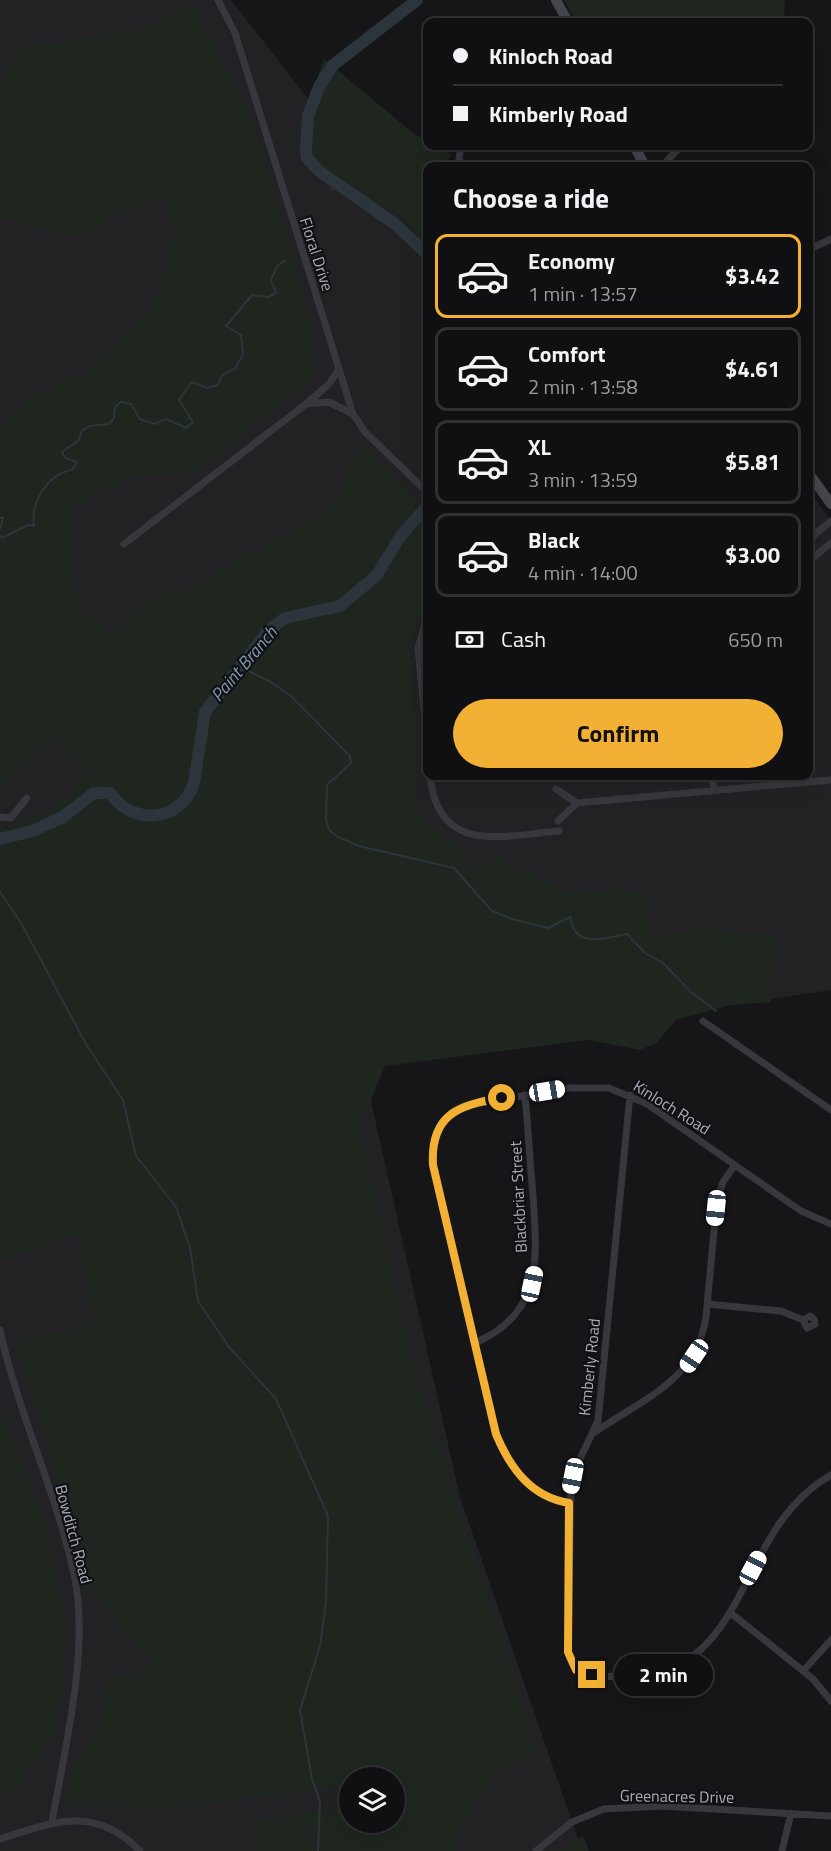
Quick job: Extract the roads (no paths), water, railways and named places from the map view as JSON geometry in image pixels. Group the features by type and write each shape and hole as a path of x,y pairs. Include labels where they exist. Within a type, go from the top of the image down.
{"main road":[{"path":"556,0 566,18"},
{"path":"813,479 831,504"}],"street":[{"name":"Floral Drive","path":"218,0 235,33 352,414 377,443 423,488"},
{"path":"666,162 677,150"},
{"path":"813,248 831,239"},
{"path":"124,544 306,404 329,384 339,369"},
{"path":"306,404 328,402 352,414"},
{"path":"813,536 831,521"},
{"path":"813,558 831,543"},
{"path":"423,631 418,648 423,698"},
{"path":"431,780 439,812 455,828 469,836 482,838 559,831"},
{"path":"713,780 714,790"},
{"path":"558,821 577,803 831,780"},
{"path":"556,789 577,803"},
{"path":"0,817 11,818 27,798"},
{"path":"702,1021 831,1110"},
{"name":"Kinloch Road","path":"569,1503 537,1492 511,1466 494,1429 433,1165 435,1138 444,1120 463,1106 590,1086 630,1095 801,1211 831,1224"},
{"name":"Blackbriar Street","path":"475,1343 501,1329 515,1316 528,1295 535,1268 536,1242 525,1095"},
{"name":"Kimberly Road","path":"630,1095 595,1432 577,1465 569,1503 568,1652 576,1670 592,1675 625,1678 671,1670 698,1654 732,1614"},
{"path":"595,1432 665,1387 686,1368 704,1331 717,1199 723,1182 735,1165"},
{"path":"707,1304 781,1311 803,1320"},
{"name":"Bowditch Road","path":"0,1330 74,1575 78,1643 73,1702 52,1822"},
{"path":"831,1475 812,1488 781,1518 744,1584 732,1614 813,1679 831,1701"},
{"path":"803,1671 831,1640"},
{"name":"Greenacres Drive","path":"536,1851 572,1822 604,1809 662,1806 831,1816"},
{"path":"782,1851 790,1813"},
{"path":"0,1839 52,1822 76,1820 98,1823 120,1833 140,1851"}],"waterway":[{"name":"Paint Branch","path":"417,0 332,66 319,87 308,116 306,150 307,158 319,171 395,224 423,250"},
{"name":"Paint Branch","path":"332,189 335,182"},
{"path":"0,536 2,538 28,525 34,526 35,508 42,491 55,477 72,470 77,462 65,458 62,452 79,440 82,430 90,426 109,424 114,418 115,407 121,402 131,404 140,419 155,424 166,419 186,428 193,422 179,400 192,382 207,388 218,385 222,375 235,369 243,354 241,335 226,326 252,295 268,297 276,293 271,280 277,266 286,260"},
{"name":"Paint Branch","path":"0,839 32,831 63,817 94,793 110,793 120,804 143,815 167,812 178,806 194,783 205,712 269,630 285,618 340,606 377,575 400,537 423,511"},
{"path":"0,518 3,518 0,529"},
{"path":"240,667 269,681 290,695 350,756 351,763 327,785 326,820 329,830 338,837 359,846 454,868 492,911 512,919 548,928 570,917 573,927 584,938 600,939 627,934 645,953 663,963 691,992 716,1011"},
{"path":"0,892 21,923 86,1044 123,1100 136,1156 176,1207 190,1248 198,1301 229,1347 276,1399 328,1516 326,1603 320,1646 300,1710 312,1779 320,1801 318,1851"}]}
